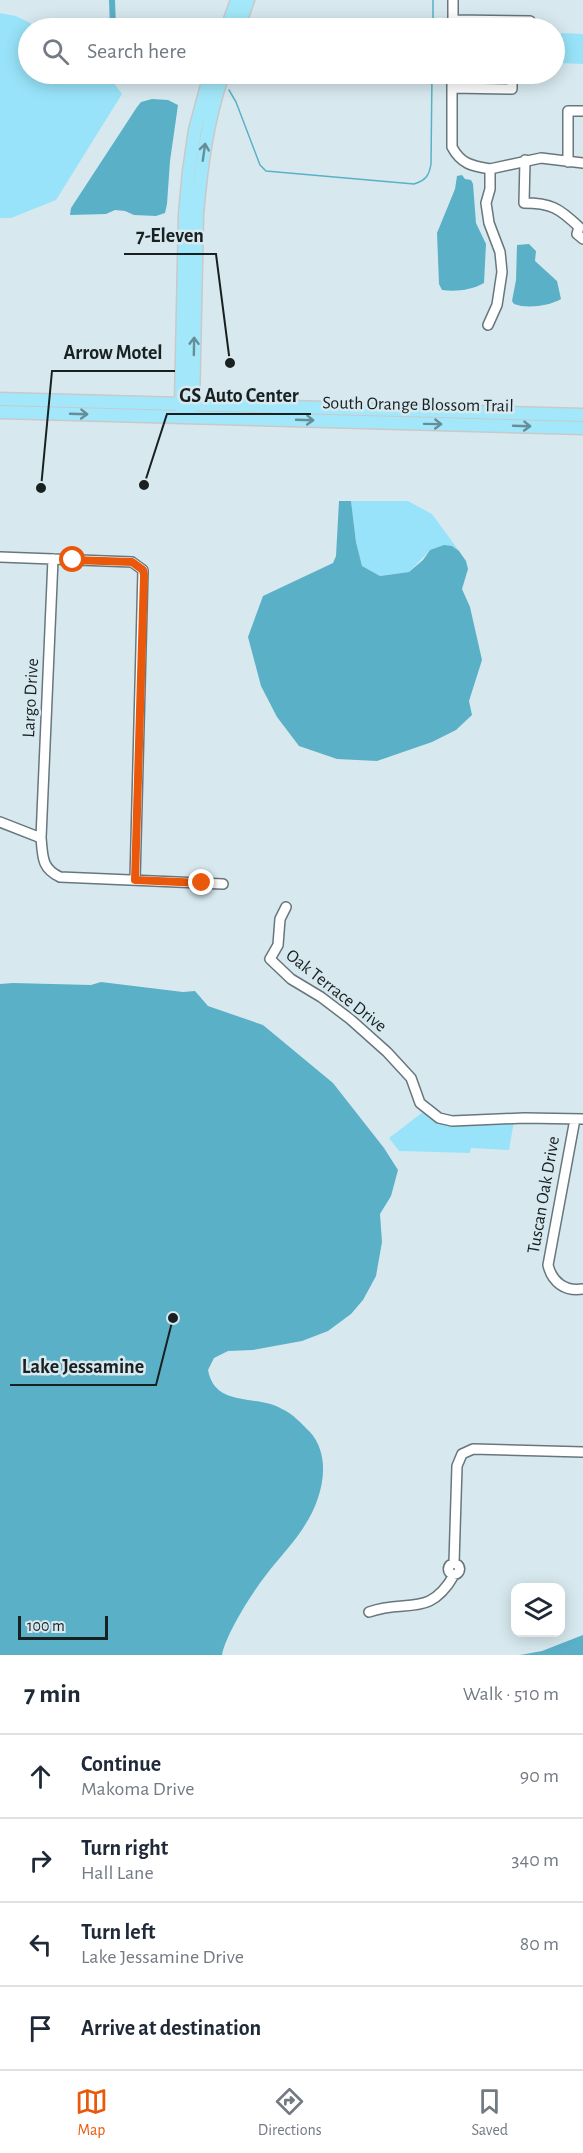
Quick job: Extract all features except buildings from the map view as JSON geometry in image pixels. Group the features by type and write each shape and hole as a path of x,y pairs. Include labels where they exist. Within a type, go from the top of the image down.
{"main road":[{"path":"230,18 237,0"},
{"path":"242,18 248,0"},
{"path":"186,409 195,130 207,84"},
{"path":"191,215 212,105 219,84"},
{"name":"South Orange Blossom Trail","path":"0,399 464,424 583,428"},
{"name":"South Orange Blossom Trail","path":"0,412 186,409 583,416"},
{"path":"464,424 477,422 487,413"}],"street":[{"path":"453,0 453,18"},
{"path":"452,84 452,147 466,165 496,169 525,160 541,158 583,164"},
{"path":"452,88 512,89 512,84"},
{"path":"568,162 568,111 583,111"},
{"path":"525,160 524,203 544,203 562,211 581,226 577,234 583,239"},
{"path":"488,325 497,305 502,272 501,252 489,223 486,203 490,189 490,169"},
{"path":"0,557 132,562 143,570 135,880"},
{"name":"Largo Drive","path":"53,559 41,838 44,862 49,872 60,877 223,884"},
{"path":"0,822 41,838"},
{"name":"Oak Terrace Drive","path":"286,907 280,919 278,945 270,959 291,979 321,997 350,1019 387,1052 411,1078 420,1103 429,1112 439,1118 452,1121 524,1118 579,1119"},
{"name":"Tuscan Oak Drive","path":"579,1119 548,1265 550,1274 557,1282 566,1288 583,1289"},
{"path":"369,1612 410,1607 433,1599 446,1589 454,1575 448,1569 454,1563 457,1466 462,1454 472,1449 583,1452"}],"shaded area":[{"path":"0,13 20,18 18,18 18,84 114,84 122,94 56,200 11,218 0,218"},
{"path":"565,33 583,34 583,64 565,63"},
{"path":"152,99 168,100 178,105 165,213 156,216 134,215 115,210 106,214 70,215 71,208 137,107 141,102"},
{"path":"462,175 465,179 471,180 473,184 476,223 486,244 484,283 464,290 442,290 439,284 437,233 455,189 457,176"},
{"path":"529,244 536,251 535,261 557,281 561,299 538,306 519,306 512,301 516,280 517,245"},
{"path":"339,501 351,501 356,542 362,566 380,576 409,572 423,560 430,550 444,545 452,546 459,551 468,569 462,589 470,607 482,660 469,701 472,715 456,730 432,742 377,761 337,759 299,746 277,717 261,686 248,637 263,596 333,563 336,556"},
{"path":"351,501 408,501 432,514 459,551 452,546 430,550 409,572 380,576 362,566 356,542"},
{"path":"101,982 183,992 195,991 208,1006 263,1025 333,1083 384,1148 398,1170 391,1196 380,1214 382,1242 376,1276 363,1300 351,1314 328,1331 302,1341 253,1350 228,1351 214,1358 208,1370 212,1382 228,1395 272,1405 294,1416 317,1442 323,1466 320,1491 311,1515 247,1603 234,1625 222,1655 0,1655 0,984 91,985"},
{"path":"423,1112 436,1121 514,1121 509,1150 471,1148 470,1153 399,1151 389,1138"},
{"path":"583,1635 583,1655 520,1655 542,1651"}],"waterway":[{"path":"112,0 113,18"},
{"path":"433,0 433,18"},
{"path":"229,90 236,102 260,165 266,171 414,184 426,177 431,164 432,84"}],"place":[{"name":"7-Eleven","path":"230,363"},
{"name":"GS Auto Center","path":"144,485"},
{"name":"Arrow Motel","path":"41,488"},
{"name":"Lake Jessamine","path":"173,1318"}],"route":[{"path":"73,560 132,562 143,570 135,880 202,883"}]}
